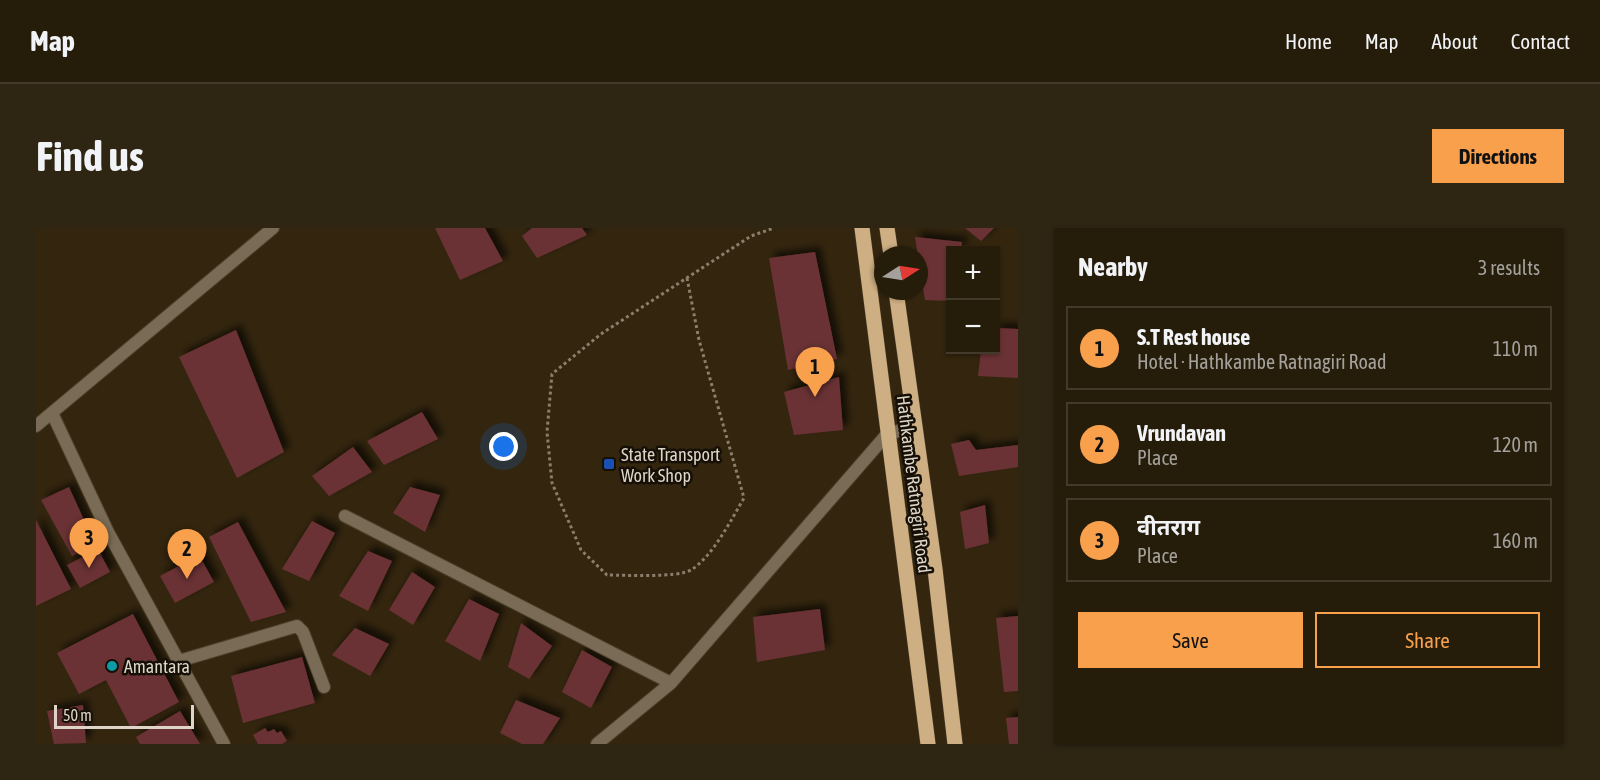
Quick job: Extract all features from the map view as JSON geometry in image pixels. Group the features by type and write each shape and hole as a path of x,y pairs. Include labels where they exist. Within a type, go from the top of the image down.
{"main road":[{"name":"Hathkambe Ratnagiri Road","path":"862,228 928,744"},
{"path":"887,228 890,246"},
{"path":"897,300 916,428 955,744"}],"street":[{"path":"36,426 273,228"},
{"path":"52,412 108,532 224,744"},
{"path":"597,744 671,683 888,433 916,428"},
{"path":"345,516 671,683"},
{"path":"179,662 297,626 303,632 324,687"}],"path":[{"path":"687,278 699,340 744,498 722,537 690,570 654,575 607,575 581,550 552,483 547,432 552,374 601,334 751,236 774,228"}],"building":[{"path":"435,228 485,228 503,261 460,280"},
{"path":"532,228 582,228 587,235 537,258 522,236"},
{"path":"965,228 994,228 981,241"},
{"path":"915,237 962,242 962,246 946,246 946,301 925,300 928,300 928,246 916,246"},
{"path":"815,252 837,359 788,370 769,258"},
{"path":"1000,328 1018,329 1018,378 978,376 981,354 1000,354"},
{"path":"236,330 284,452 237,478 179,357"},
{"path":"839,377 843,430 794,435 784,392"},
{"path":"422,412 438,439 384,465 367,441"},
{"path":"969,440 976,450 1018,445 1018,467 959,476 951,444"},
{"path":"353,447 372,472 329,496 312,476"},
{"path":"69,487 95,544 72,556 41,500"},
{"path":"410,487 440,495 425,532 393,513"},
{"path":"985,505 989,543 965,549 960,512"},
{"path":"36,520 71,589 36,606"},
{"path":"312,521 335,533 309,581 282,569"},
{"path":"238,522 286,612 251,622 209,537"},
{"path":"98,549 110,572 80,588 67,565"},
{"path":"368,551 392,561 368,611 339,596"},
{"path":"199,555 214,582 175,603 160,576"},
{"path":"412,572 435,587 413,625 389,610"},
{"path":"469,599 499,614 480,661 445,641"},
{"path":"820,609 825,650 757,662 753,617"},
{"name":"Amantara","path":"133,614 179,702 131,728 106,680 79,694 57,653"},
{"path":"1018,616 1018,691 1004,692 996,618"},
{"path":"521,623 552,646 529,679 508,667"},
{"path":"355,628 389,644 370,676 332,655"},
{"path":"582,650 612,667 591,708 562,692"},
{"path":"302,657 315,703 243,723 231,676"},
{"path":"516,700 560,718 543,744 522,744 500,733"},
{"path":"83,705 86,743 54,744 47,711"},
{"path":"180,711 200,744 140,744 136,737"},
{"path":"1018,717 1018,744 1009,744 1006,718"},
{"path":"265,728 268,732 274,729 277,733 281,731 287,741 282,744 258,744 253,735"}],"place":[{"name":"S.T Rest house","path":"815,397"},
{"name":"State Transport Work Shop","path":"609,464"},
{"name":"वीतराग","path":"89,568"},
{"name":"Vrundavan","path":"187,579"},
{"name":"Amantara","path":"112,666"}]}
